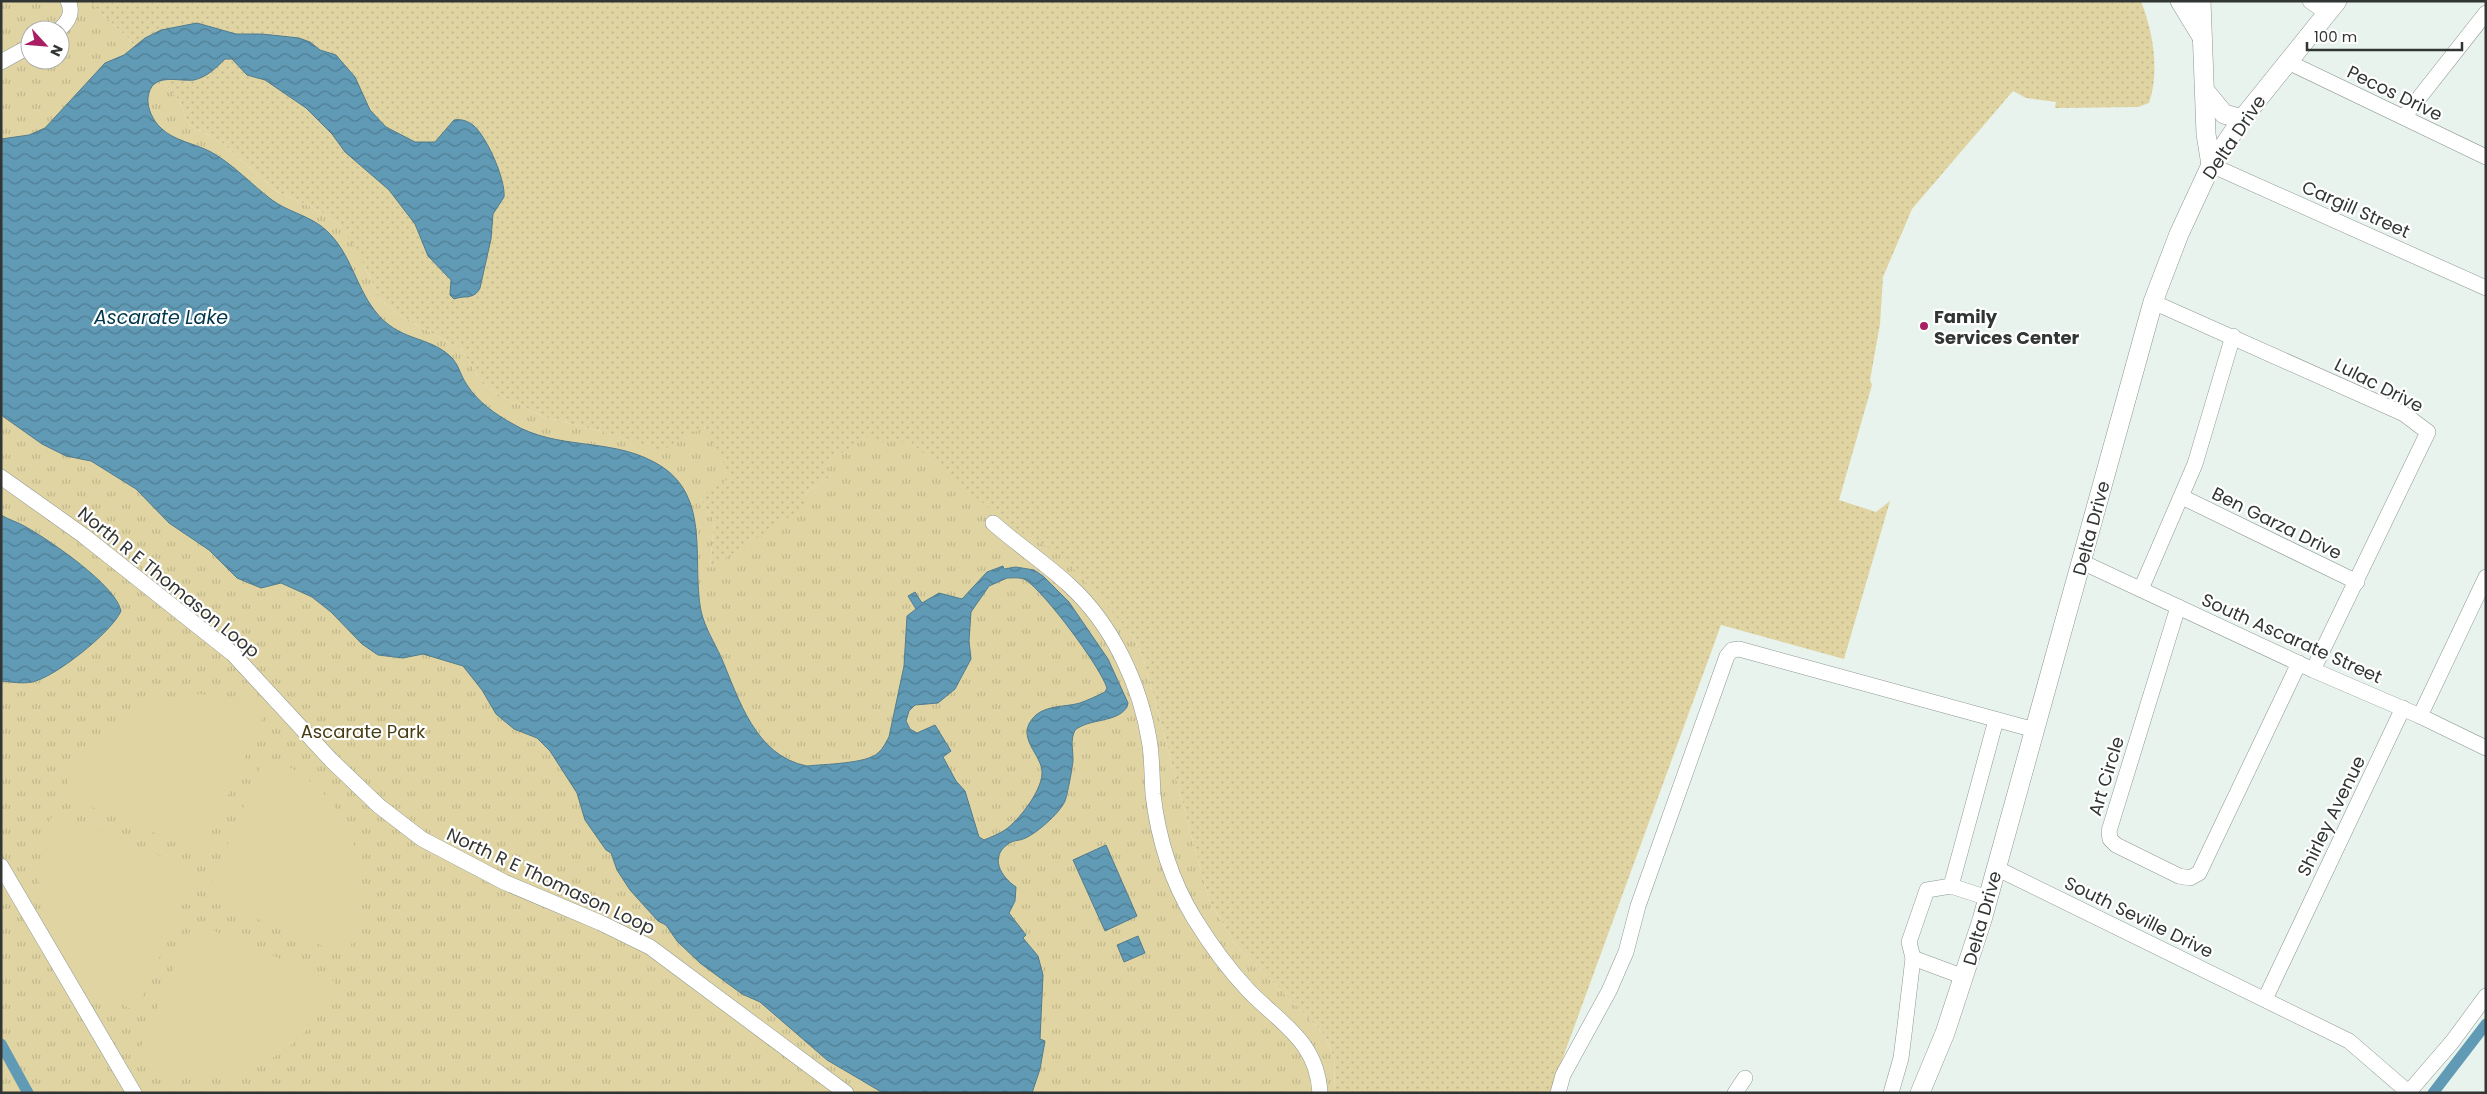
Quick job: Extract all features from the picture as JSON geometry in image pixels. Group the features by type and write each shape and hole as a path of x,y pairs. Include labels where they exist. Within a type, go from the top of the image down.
{"main road":[{"path":"2180,1 2202,37"},
{"path":"2201,1 2206,92 2206,134 2211,165"},
{"name":"Delta Drive","path":"1920,1093 1964,978 1988,898 2153,302 2179,234 2211,165 2242,119 2332,7"},
{"path":"2206,92 2224,114 2242,119"}],"street":[{"path":"68,1 71,8 68,20"},
{"path":"2310,1 2332,7"},
{"path":"2404,118 2483,21"},
{"path":"1,62 20,52"},
{"name":"Pecos Drive","path":"2288,62 2486,157"},
{"name":"Cargill Street","path":"2211,165 2486,288"},
{"name":"Lulac Drive","path":"2153,302 2233,336 2404,414 2428,432 2357,582 2306,666"},
{"path":"2140,589 2195,464 2233,336"},
{"name":"North R E Thomason Loop","path":"1,477 84,536 233,654 331,760 379,806 422,839 504,882 602,923 650,947 846,1093"},
{"name":"Ben Garza Drive","path":"2182,497 2357,582"},
{"path":"993,523 1071,587 1094,614 1119,651 1137,692 1143,714 1150,745 1158,824 1171,872 1208,940 1249,990 1280,1017 1302,1040 1316,1070 1320,1093"},
{"name":"South Ascarate Street","path":"2082,562 2306,666 2404,708 2486,748"},
{"path":"2420,716 2480,602 2486,577"},
{"name":"Art Circle","path":"2178,607 2109,831 2110,839 2116,845 2179,876 2190,878 2198,873 2306,666"},
{"path":"1558,1093 1563,1075 1609,991 1626,952 1641,897 1727,656 1732,650 1739,649 2035,730"},
{"name":"Shirley Avenue","path":"2265,999 2404,708"},
{"path":"1951,886 1996,720"},
{"path":"1,866 134,1093"},
{"name":"South Seville Drive","path":"1996,868 2349,1041 2408,1093"},
{"path":"1891,1093 1901,1058 1913,958 1909,942 1927,890 1951,886 1988,898"},
{"path":"1913,958 1964,978"},
{"path":"2408,1093 2452,1042 2486,996"},
{"path":"1735,1093 1745,1078"}],"green space":[{"name":"Ascarate Park","path":"1,1 88,1 127,37 180,102 187,121 191,126 221,142 276,191 320,211 340,226 356,248 380,299 401,316 462,350 478,377 493,392 544,417 600,431 661,451 704,427 731,477 700,498 714,521 710,568 809,504 805,493 831,476 824,464 870,435 875,442 910,442 1008,524 1062,556 1132,634 1144,661 1209,900 1235,944 1324,1034 1334,1057 1335,1093 1,1093"},
{"path":"88,1 2141,1 2152,38 2154,78 2149,103 2138,107 2055,108 2056,102 2026,98 2013,91 1912,209 1883,277 1880,324 1870,380 1872,385 1839,500 1876,512 1890,501 1844,659 1721,625 1550,1093 1335,1093 1334,1057 1324,1034 1235,944 1209,900 1144,661 1132,634 910,442 875,442 831,476 805,493 810,504 710,569 714,521 700,498 705,427 661,452 600,431 544,417 493,392 478,377 462,350 401,316 380,299 365,267 340,226 320,211 276,191 221,142 191,126 187,121 180,102 127,37"},
{"path":"200,694 239,700 266,710 205,847 196,850 63,795 73,772 85,753 99,736 115,723 134,712 154,704"},
{"path":"265,756 286,765 306,778 323,793 337,810 348,830 356,851 361,874 362,897 359,920 347,956 211,900 208,891"},
{"path":"54,811 189,868 193,877 137,1011 107,996 82,978 63,955 49,931 41,903 39,874 43,843"},
{"path":"200,925 335,982 321,1011 302,1035 279,1054 253,1066 225,1074 195,1076 165,1072 134,1063 191,929"}],"water":[{"name":"Ascarate Lake","path":"197,23 236,34 262,34 299,38 310,42 320,50 336,55 355,77 370,110 386,127 415,142 435,142 454,120 466,121 476,128 488,145 498,168 502,179 504,197 493,214 491,239 480,288 472,296 454,299 450,295 451,280 428,256 415,224 389,190 345,152 332,134 306,108 265,80 247,75 232,59 225,59 211,72 199,79 166,80 154,84 148,98 148,106 153,118 166,132 178,139 211,152 272,200 315,222 331,235 345,255 368,300 384,321 403,333 432,344 450,356 471,391 493,412 513,424 547,438 618,449 635,454 652,461 671,474 684,490 692,508 696,527 701,611 705,623 751,724 774,751 789,760 807,766 844,763 864,759 872,757 881,750 889,737 904,666 907,616 916,609 908,596 915,592 922,603 939,593 962,599 987,572 1003,566 1004,569 1016,567 1034,570 1043,576 1069,602 1108,659 1128,703 1123,712 1117,716 1081,726 1075,730 1072,741 1072,768 1066,798 1062,806 1040,828 1028,837 1010,843 1002,849 999,855 999,867 1006,878 1016,887 1015,901 1009,913 1026,935 1023,938 1038,956 1043,975 1040,1039 1045,1041 1040,1069 1032,1093 883,1093 827,1060 760,1002 742,994 700,963 677,941 666,925 658,921 630,890 617,870 611,853 606,850 585,820 577,793 550,751 537,738 514,729 496,714 482,690 463,666 423,654 403,658 378,655 362,644 331,612 312,597 281,583 261,588 237,578 209,550 169,523 136,489 91,461 66,456 42,444 1,415 1,139 29,135 45,128 105,63 124,55 145,38 161,30","holes":["1007,578 1026,580 1046,599 1094,664 1107,688 1105,692 1080,703 1046,709 1036,715 1029,723 1028,738 1039,760 1042,774 1038,789 1023,813 1011,825 1000,833 984,840 979,837 965,791 956,781 943,757 951,751 935,725 917,733 910,729 906,721 909,711 915,705 938,703 955,689 971,659 969,641 971,612 989,586"]},
{"path":"1,515 36,533 65,552 95,576 116,600 121,611 95,642 54,672 32,682 1,681"},
{"path":"1106,845 1137,916 1105,931 1073,860"},
{"path":"1138,936 1145,953 1124,962 1117,945"}],"waterway":[{"path":"2433,1093 2486,1024"},
{"path":"1,1044 28,1093"}],"place":[{"name":"Family Services Center","path":"1924,326"}]}
